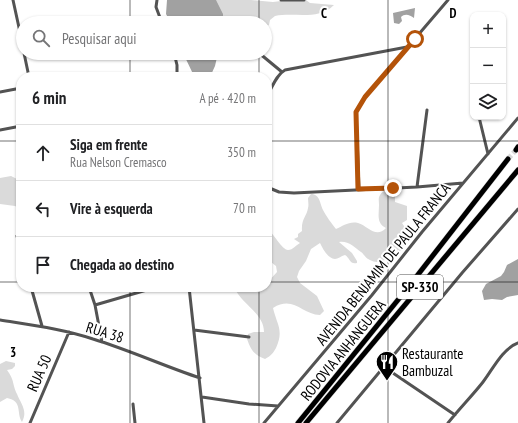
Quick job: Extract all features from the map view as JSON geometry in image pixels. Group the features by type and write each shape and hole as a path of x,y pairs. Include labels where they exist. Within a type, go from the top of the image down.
{"highway":[{"name":"RODOVIA ANHANGUERA","path":"298,423 406,290 508,159"},
{"name":"RODOVIA ANHANGUERA","path":"306,423 518,170"}],"street":[{"path":"13,0 16,16"},
{"path":"157,0 156,7 159,16"},
{"path":"281,0 304,0"},
{"path":"358,189 356,112 365,97 448,0"},
{"path":"272,88 282,72 310,65 407,47"},
{"path":"26,60 29,72"},
{"path":"176,60 177,72"},
{"path":"267,60 282,72"},
{"path":"0,92 16,89"},
{"path":"417,187 427,110"},
{"name":"AVENIDA BENJAMIM DE PAULA FRANCA","path":"264,423 518,118"},
{"path":"480,120 488,154"},
{"path":"0,130 16,127"},
{"path":"272,189 285,193 417,187 463,183"},
{"path":"336,423 518,209"},
{"path":"32,292 42,326"},
{"path":"90,292 102,342"},
{"path":"94,305 139,292"},
{"path":"190,292 204,423"},
{"name":"RUA 38","path":"0,320 42,326 69,332 102,342 200,378"},
{"path":"194,330 249,337"},
{"name":"RUA 50","path":"30,423 69,332"},
{"path":"448,423 483,383 503,354 509,348 518,343"},
{"path":"384,367 455,414"},
{"path":"202,398 278,406"},
{"path":"133,404 135,423"}],"shaded area":[{"path":"167,0 216,0 223,16 167,16"},
{"path":"211,0 251,0 273,2 306,0 310,3 334,5 321,13 306,15 283,15 275,16 272,18 272,16 216,16"},
{"path":"415,8 414,18 409,15 404,15 401,17 402,21 399,24 394,23 393,13"},
{"path":"186,60 216,60 212,72 192,72"},
{"path":"11,176 16,178 16,206 0,204 0,178"},
{"path":"391,189 395,191 395,202 407,206 407,220 402,223 406,229 404,231 407,238 404,246 393,257 376,262 367,258 351,244 339,242 352,253 357,263 351,262 345,255 336,259 330,257 320,243 311,249 297,277 300,283 317,296 324,311 320,315 314,314 287,304 273,308 280,332 278,342 276,348 269,357 265,359 258,356 252,349 247,339 248,334 254,332 264,332 263,325 256,314 236,292 272,292 272,278 277,272 276,266 272,263 272,234 280,244 288,250 300,243 294,239 298,237 298,234 302,231 302,223 308,207 308,198 311,194 318,197 324,212 336,229 346,224 358,223 375,232 382,231 386,228 379,221 379,197 383,192"},
{"path":"518,259 518,295 507,297 502,300 484,300 482,291 486,284 501,276 507,265"},
{"path":"6,361 15,363 15,366 12,369 7,370 24,411 24,418 22,422 15,402 7,398 0,402 0,364"}],"tunnel":[{"path":"508,159 516,150"}],"place":[{"name":"Restaurante Bambuzal","path":"387,382"}],"route":[{"path":"393,188 358,189 358,158 355,121 356,112 365,97 415,39"}]}
